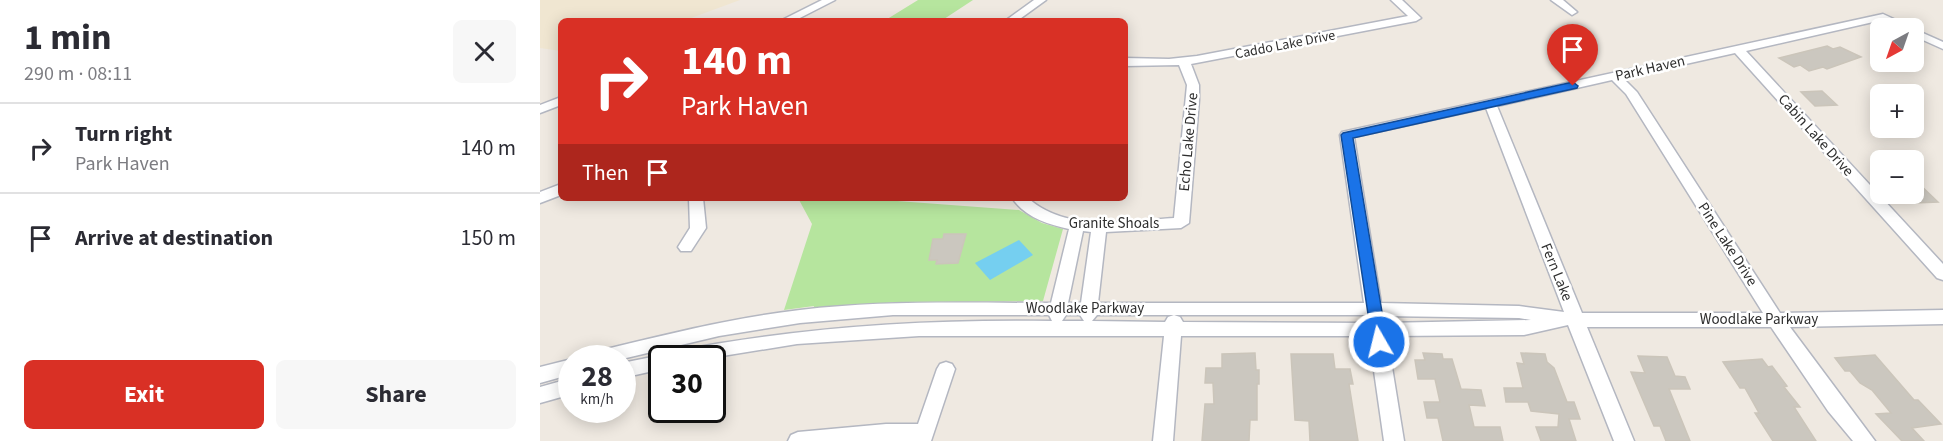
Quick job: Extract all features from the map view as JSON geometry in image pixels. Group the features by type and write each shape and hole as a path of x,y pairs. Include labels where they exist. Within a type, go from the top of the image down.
{"street":[{"path":"791,18 830,0"},
{"path":"1015,18 1041,0"},
{"name":"Caddo Lake Drive","path":"1128,62 1184,62 1416,18 1396,0"},
{"path":"1556,0 1572,12"},
{"name":"Park Haven","path":"1374,309 1347,135 1870,20"},
{"path":"1924,37 1943,46"},
{"name":"Cabin Lake Drive","path":"1738,49 1943,274"},
{"name":"Echo Lake Drive","path":"1181,223 1193,100 1193,85 1184,62"},
{"name":"Pine Lake Drive","path":"1614,76 1631,92 1774,319 1834,405 1865,441"},
{"path":"540,109 558,102"},
{"name":"Fern Lake","path":"1490,104 1624,441"},
{"path":"540,198 558,190"},
{"path":"686,247 699,228 696,201"},
{"name":"Granite Shoals","path":"1021,201 1040,216 1077,226 1181,223"},
{"path":"1055,327 1077,226"},
{"path":"1087,328 1100,226"},
{"path":"1066,270 1094,270"},
{"path":"1163,441 1175,309"},
{"path":"1374,309 1394,441"},
{"name":"Woodlake Parkway","path":"636,349 720,329 800,316 877,310 1374,309 1519,312 1576,320 1943,317"},
{"path":"872,330 877,310"},
{"name":"Woodlake Parkway","path":"726,349 793,337 872,330 971,326 1174,329 1524,328 1576,320"},
{"path":"798,441 886,433 923,437 946,369"},
{"path":"540,375 558,370"},
{"path":"540,395 558,390"}],"shaded area":[{"path":"540,0 740,0 691,18 558,18 558,51 540,48"}],"green space":[{"path":"918,0 973,0 946,18 889,18"},
{"path":"800,201 898,201 1019,210 1042,223 1063,229 1043,301 896,302 813,310 814,306 784,310 812,224"}],"water":[{"path":"1019,240 1033,255 990,280 975,263"}],"building":[{"path":"1827,46 1833,49 1840,47 1861,57 1827,69 1823,67 1809,71 1800,65 1794,67 1779,58"},
{"path":"1822,91 1837,105 1815,106 1801,92"},
{"path":"1924,189 1938,202 1924,203"},
{"path":"944,234 966,234 958,263 936,264 937,260 929,260 933,239 943,239"},
{"path":"1255,353 1256,370 1259,370 1257,420 1250,420 1249,441 1202,441 1205,404 1214,404 1213,383 1205,383 1206,368 1222,368 1222,354"},
{"path":"1423,353 1442,354 1443,359 1452,359 1461,389 1481,390 1485,406 1469,405 1474,427 1500,427 1503,441 1443,441 1438,418 1427,418 1424,402 1440,402 1435,379 1418,379 1415,360 1425,360"},
{"path":"1521,353 1545,354 1547,362 1554,368 1567,402 1574,402 1580,419 1569,419 1576,441 1541,441 1536,427 1558,427 1559,414 1531,411 1528,402 1506,402 1504,388 1523,388 1517,363 1524,364"},
{"path":"1291,354 1333,354 1335,369 1350,369 1353,384 1349,384 1358,441 1310,441 1309,421 1295,420"},
{"path":"1875,355 1914,400 1918,400 1941,424 1912,428 1924,441 1902,441 1876,414 1891,413 1872,390 1860,383 1850,371 1845,371 1835,358"},
{"path":"1638,356 1667,357 1675,376 1685,377 1690,389 1669,389 1690,441 1666,441 1660,426 1654,426 1631,372 1645,373"},
{"path":"1762,359 1768,367 1772,366 1787,386 1784,387 1800,407 1794,407 1816,441 1773,441 1755,413 1759,413 1745,388 1740,388 1723,362"}],"route":[{"path":"1379,342 1347,135 1573,86"}]}
